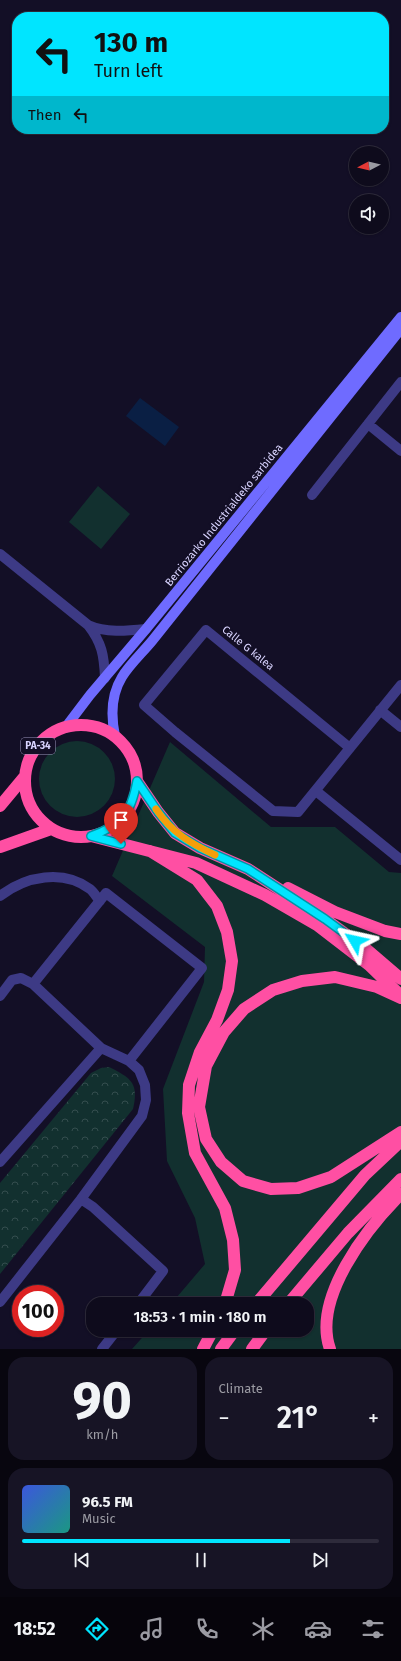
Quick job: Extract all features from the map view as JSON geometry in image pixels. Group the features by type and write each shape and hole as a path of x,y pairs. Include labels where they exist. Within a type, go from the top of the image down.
{"highway":[{"name":"PA-34","path":"137,781 133,800 124,817 109,830 91,836 77,837 64,835 51,829 39,819 31,806 26,792 25,776 29,760 38,746 50,735 65,728 80,725 96,728 115,736 124,747 133,763 137,781 158,812 175,833 200,848 248,869 325,919 365,948 401,979"},
{"name":"PA-34","path":"0,806 25,776"},
{"path":"0,847 51,829"},
{"name":"PA-34","path":"91,836 196,864 265,895 317,925 368,965 401,997"},
{"path":"150,851 197,880 217,906 227,932 232,961 228,990 217,1020 200,1052 189,1085 188,1113 195,1153 225,1208 233,1240 235,1270 227,1297"},
{"path":"248,869 302,894 335,912 385,931 401,934"},
{"path":"401,997 377,987 335,977 302,981 273,990 244,1009 224,1032 206,1066 199,1107 206,1139 221,1162 243,1181 271,1189 298,1188 331,1177 401,1132"},
{"path":"262,1297 365,1175 401,1141"},
{"path":"294,1297 348,1233 401,1179"},
{"path":"330,1349 327,1322 333,1292 351,1256 383,1213 401,1194"},
{"path":"203,1349 209,1337"},
{"path":"221,1349 230,1337"},
{"path":"252,1349 261,1337"}],"main road":[{"name":"Berriozarko Industrialdeko sarbidea","path":"65,728 90,695 146,629 401,317"},
{"name":"Berriozarko Industrialdeko sarbidea","path":"115,736 112,721 114,695 122,677 401,329"}],"street":[{"path":"312,495 401,382"},
{"path":"368,424 401,451"},
{"path":"0,554 88,625 98,638 101,647 104,657 105,678"},
{"path":"88,625 110,630 126,631 146,629"},
{"name":"Calle G kalea","path":"316,791 298,812 273,812 144,705 206,630 350,748"},
{"path":"401,685 316,791 401,860"},
{"path":"380,710 401,727"},
{"path":"0,896 8,890 32,880 51,876 73,879 91,890 100,902"},
{"path":"33,984 106,893 202,968 129,1061"},
{"path":"0,996 12,980 22,978 33,984 101,1048 129,1061 139,1070 145,1085 146,1100 142,1116 81,1200 0,1302"},
{"path":"0,1162 101,1048"},
{"path":"81,1200 93,1207 163,1271 143,1297"},
{"path":"102,1349 111,1337"}],"green space":[{"path":"98,486 130,514 101,549 69,522"},
{"path":"77,741 91,744 104,752 112,765 115,779 112,793 104,806 91,814 77,817 63,814 50,806 42,793 39,779 42,765 50,752 63,744"},
{"path":"170,742 271,827 335,827 389,872 401,873 401,1349 132,1349 143,1337 314,1337 314,1297 177,1297 205,1264 195,1218 167,1161 163,1089 204,982 205,947 112,876"},
{"path":"109,1067 132,1082 135,1093 133,1109 0,1274 0,1183 91,1073 101,1068"}],"water":[{"path":"140,398 179,427 165,446 126,416"}],"slow traffic":[{"path":"156,809 175,833 215,855"}],"route":[{"path":"121,844 91,836 109,830 124,817 133,800 137,781 158,812 175,833 200,848 248,869 325,919 355,941"}]}
